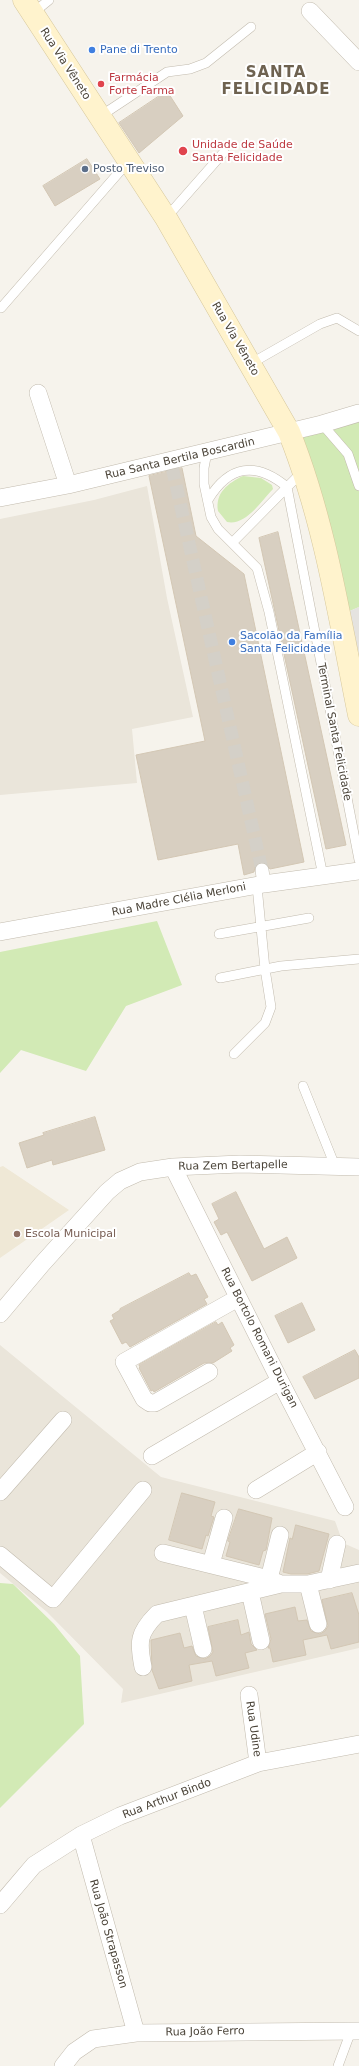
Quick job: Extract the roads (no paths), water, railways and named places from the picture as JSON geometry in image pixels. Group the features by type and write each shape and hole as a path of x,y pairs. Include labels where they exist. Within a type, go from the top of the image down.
{"main road":[{"name":"Rua Via Vêneto","path":"35,4 99,117 166,218 289,432 304,470 328,568 359,715"}],"street":[{"path":"310,11 359,62"},
{"path":"38,393 68,485"},
{"name":"Rua Santa Bertila Boscardin","path":"0,498 172,464 207,452 322,424 359,413"},
{"name":"Rua Madre Clélia Merloni","path":"0,932 261,880 323,876 359,871"},
{"name":"Rua Zem Bertapelle","path":"0,1314 58,1246 107,1192 120,1180 140,1172 173,1167 240,1164 359,1167"},
{"name":"Rua Bortolo Romani Durigan","path":"173,1167 280,1381 346,1507"},
{"path":"209,1372 155,1403 150,1403 144,1399 124,1362 238,1298"},
{"path":"152,1456 280,1381"},
{"path":"0,1492 63,1420"},
{"path":"256,1490 318,1452"},
{"path":"0,1555 53,1599 143,1490"},
{"path":"211,1564 224,1518"},
{"path":"275,1582 280,1535"},
{"path":"329,1580 337,1544"},
{"path":"163,1553 211,1564 275,1582 308,1584 359,1573"},
{"path":"143,1667 139,1646 145,1626 157,1614 250,1592 275,1582"},
{"path":"308,1584 318,1624"},
{"path":"250,1592 260,1641"},
{"path":"193,1606 203,1649"},
{"name":"Rua Udine","path":"249,1695 258,1763"},
{"name":"Rua Arthur Bindo","path":"0,1904 34,1865 81,1835 120,1816 258,1763 359,1744"},
{"name":"Rua João Strapasson","path":"81,1835 136,2033"},
{"name":"Rua João Ferro","path":"63,2066 74,2052 93,2039 136,2033 355,2031"}],"lane":[{"path":"99,117 166,72 190,69 206,63 250,26"},
{"path":"166,218 224,152"},
{"path":"1,308 128,162"},
{"path":"250,364 320,324 337,318 359,330"},
{"path":"322,424 348,454 359,486"},
{"path":"207,452 204,468 204,484 209,510 215,524 257,568 269,612 323,876"},
{"path":"208,500 222,481 234,473 247,470 261,470 274,476 287,486"},
{"path":"232,543 304,470"},
{"name":"Terminal Santa Felicidade","path":"287,486 359,860"},
{"path":"234,1054 265,1023 271,1007 265,969 261,926 261,880"},
{"path":"219,934 310,918"},
{"path":"220,978 265,969 359,959"},
{"path":"303,1086 336,1166"},
{"path":"338,2066 355,2031"}],"tunnel":[{"path":"172,467 262,870"}],"place":[{"name":"Pane di Trento","path":"92,50"},
{"name":"Farmácia Forte Farma","path":"101,84"},
{"name":"Unidade de Saúde Santa Felicidade","path":"183,151"},
{"name":"Posto Treviso","path":"85,169"},
{"name":"Sacolão da Família Santa Felicidade","path":"232,642"},
{"name":"Escola Municipal","path":"17,1234"}],"district":[{"name":"SANTA FELICIDADE","path":"276,82"}]}
